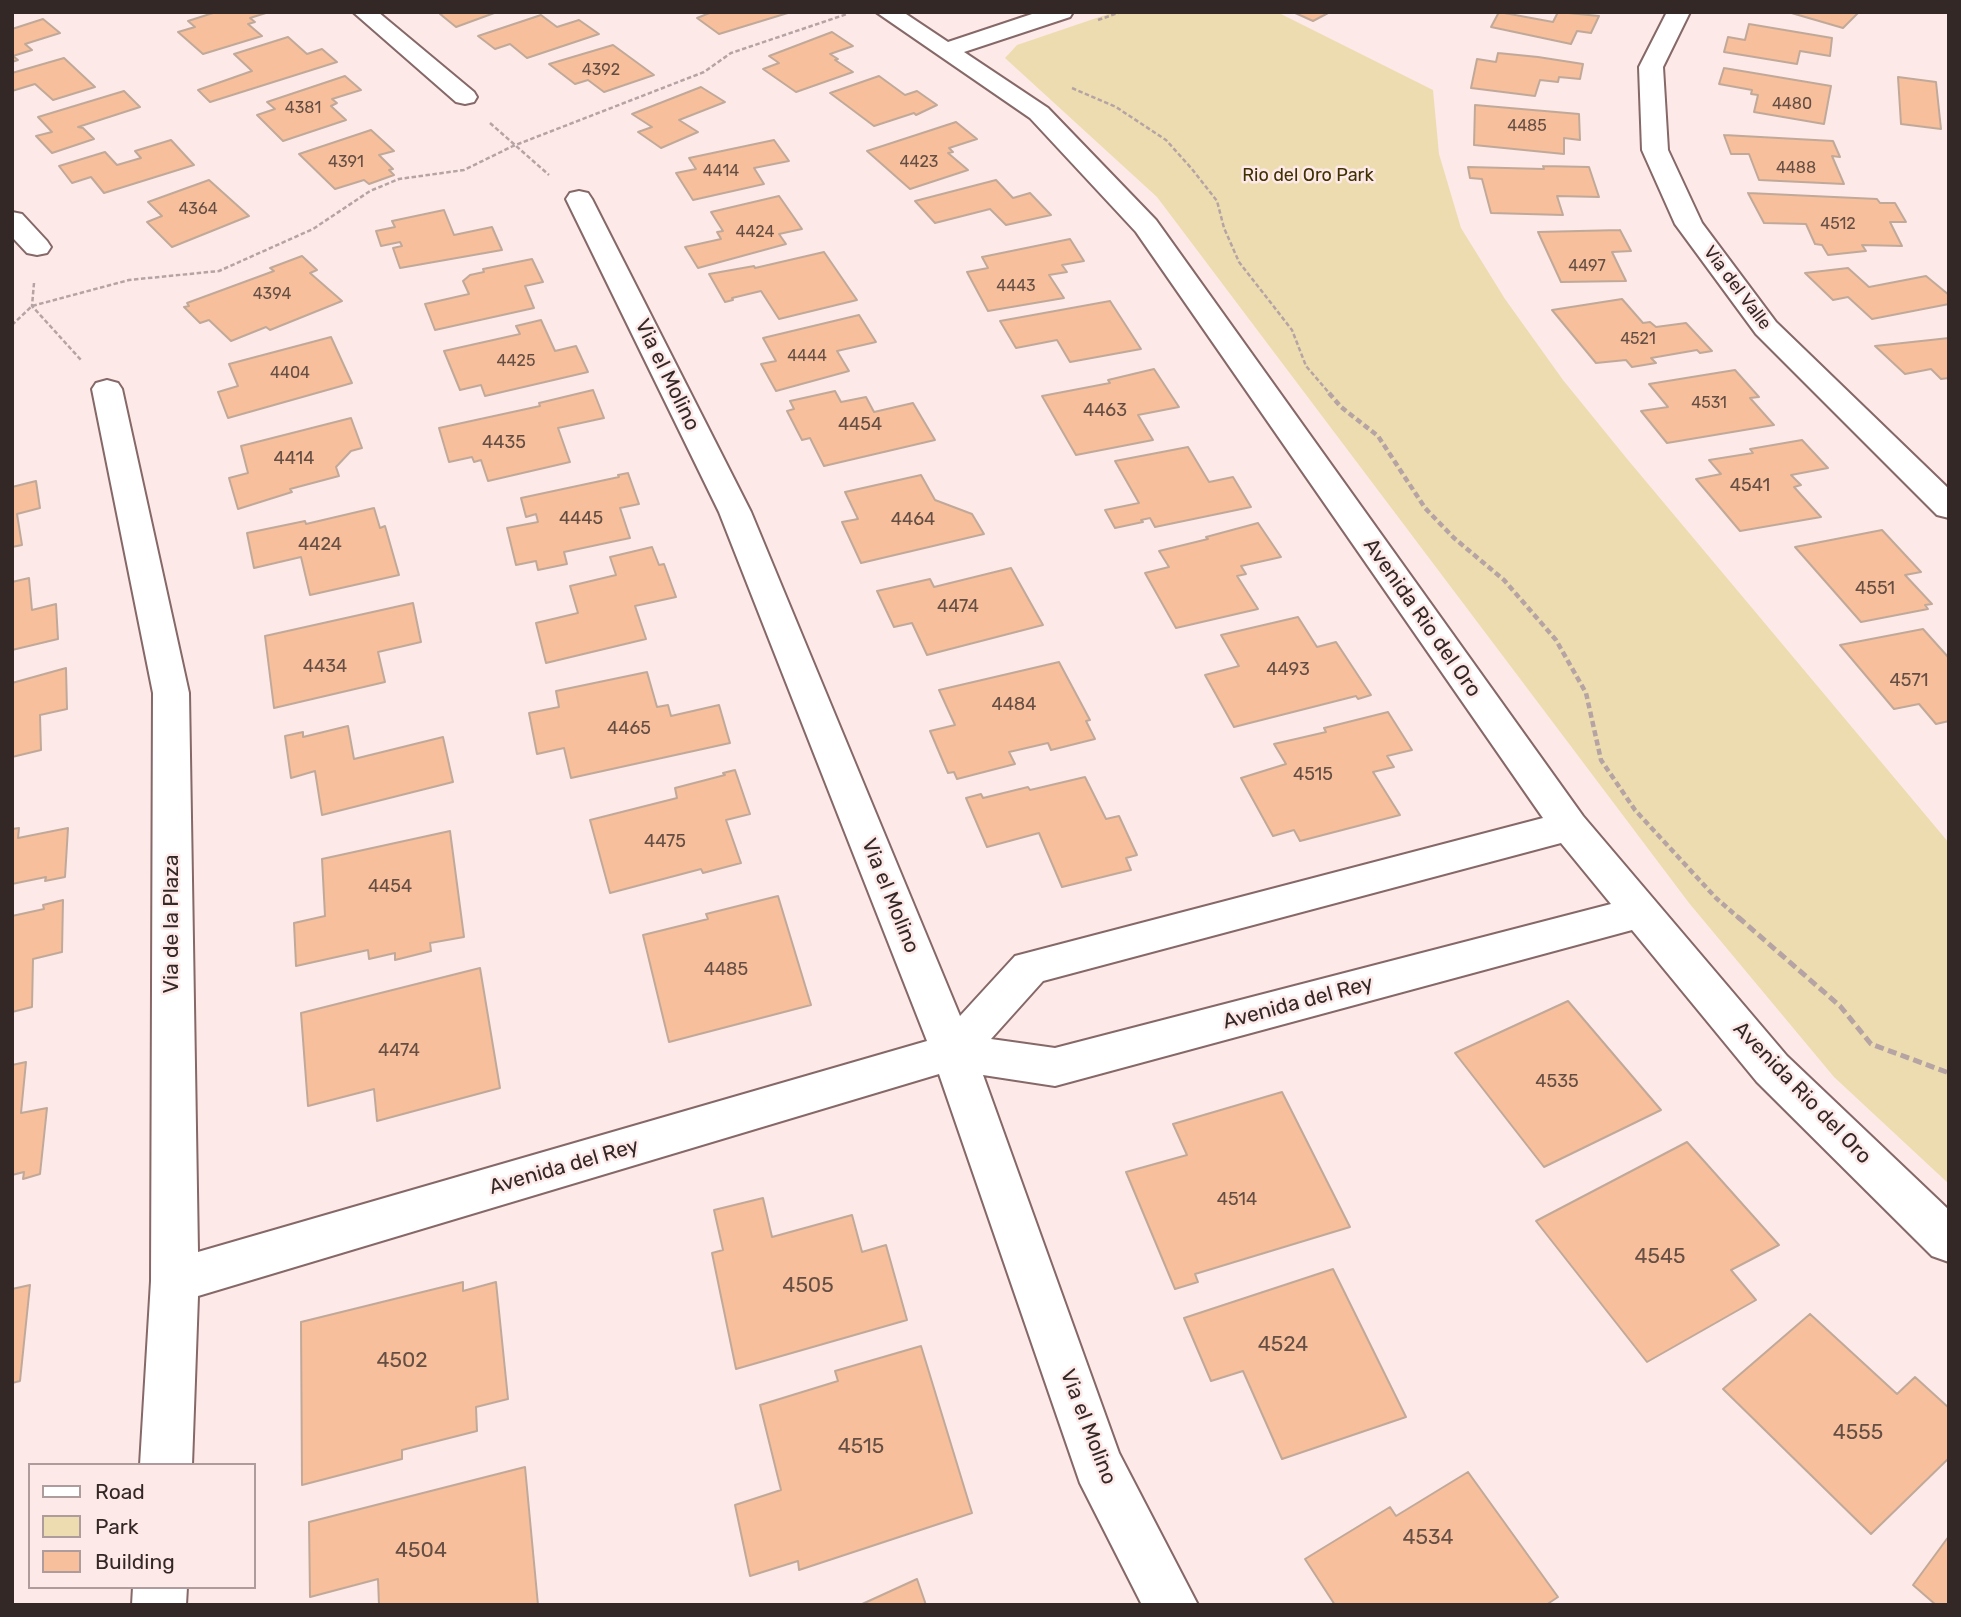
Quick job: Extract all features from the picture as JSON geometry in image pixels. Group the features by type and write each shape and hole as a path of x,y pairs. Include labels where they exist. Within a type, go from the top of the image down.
{"street":[{"path":"365,12 465,97"},
{"name":"Avenida Rio del Oro","path":"887,12 1039,113 1146,226 1569,826 1772,1069 1949,1241"},
{"path":"947,50 1062,12"},
{"name":"Via del Valle","path":"1679,12 1651,67 1655,149 1689,224 1766,328 1949,508"},
{"name":"Via el Molino","path":"579,199 735,512 953,1052 1098,1465 1171,1605"},
{"path":"12,220 37,247"},
{"name":"Via de la Plaza","path":"107,388 171,693 175,1281 166,1463"},
{"path":"953,1052 1030,968 1569,826"},
{"name":"Avenida del Rey","path":"175,1281 953,1052 1055,1067 1641,912"}],"path":[{"path":"12,325 32,306 129,280 219,271 313,229 370,191 399,179 464,170 513,146 704,72 731,53 852,12"},
{"path":"1096,21 1121,12"},
{"path":"1070,87 1116,107 1156,133 1166,140 1192,169 1217,201 1239,262 1293,330 1306,366 1342,408 1378,436 1425,508 1454,538 1504,580 1556,640 1586,693 1601,760 1635,810 1716,898 1840,1006 1871,1044 1949,1073"},
{"path":"465,97 513,146 579,199"},
{"path":"37,247 32,306 107,388"}],"green space":[{"name":"Rio del Oro Park","path":"1114,12 1277,12 1433,90 1439,154 1461,228 1505,299 1563,380 1628,460 1949,843 1949,1184 1834,1077 1689,903 1157,197 1005,58 1017,45"}],"building":[{"path":"216,12 269,12 250,18 255,22 248,24 262,36 203,54 178,32 195,27 188,21"},
{"path":"497,12 456,27 440,14"},
{"path":"712,12 791,12 719,34 697,18"},
{"path":"1293,12 1330,12 1313,21"},
{"path":"1499,12 1553,22 1558,12 1599,16 1591,33 1577,31 1571,44 1491,27"},
{"path":"1788,12 1859,12 1843,28"},
{"path":"541,15 557,27 579,20 599,34 527,58 510,44 495,49 478,36"},
{"path":"43,19 60,33 25,44 32,50 13,56 18,60 12,62 12,29"},
{"path":"1749,24 1832,38 1830,56 1800,51 1797,64 1724,52 1728,37 1745,40"},
{"path":"832,32 853,46 830,54 853,72 796,92 763,69 779,63 769,56"},
{"path":"288,37 307,54 322,49 337,62 210,102 198,90 252,71 234,54"},
{"path":"613,45 654,75 604,92 588,80 575,84 549,64"},
{"path":"1498,53 1583,64 1580,79 1559,77 1558,82 1540,80 1535,96 1471,88 1477,59 1496,62"},
{"path":"64,58 95,87 53,100 35,84 12,91 12,73"},
{"path":"1724,68 1831,86 1824,124 1754,112 1758,95 1751,94 1752,90 1719,84"},
{"path":"345,76 361,90 332,99 337,103 331,106 346,120 283,141 257,115 275,109 267,102"},
{"path":"879,76 905,95 917,91 937,105 916,115 914,113 874,126 830,93"},
{"path":"1898,77 1936,82 1941,129 1901,124"},
{"path":"701,87 725,102 679,120 698,132 661,148 638,132 652,127 632,114"},
{"path":"124,91 140,107 78,127 83,128 94,139 52,153 36,136 52,132 38,117"},
{"path":"1475,105 1579,114 1580,140 1564,138 1564,154 1474,145"},
{"path":"956,122 977,139 949,148 953,152 948,153 968,170 910,189 867,151"},
{"path":"371,130 394,151 379,155 393,169 389,170 394,175 369,184 364,180 335,189 299,154"},
{"path":"1724,135 1833,141 1840,157 1832,156 1844,184 1759,180 1749,154 1731,154"},
{"path":"171,140 194,165 104,193 91,177 72,183 59,166 105,152 117,165 141,158 135,151"},
{"path":"774,140 789,161 754,168 764,184 693,200 676,173 696,169 689,158"},
{"path":"1543,166 1589,167 1599,197 1557,196 1563,215 1491,213 1482,179 1470,178 1468,167 1544,169"},
{"path":"209,180 249,216 172,247 147,222 162,216 148,202"},
{"path":"996,180 1013,198 1030,193 1051,215 1006,225 990,209 935,223 915,201"},
{"path":"1748,193 1877,199 1880,203 1895,203 1906,222 1890,222 1902,246 1862,245 1866,251 1828,255 1822,245 1815,244 1806,224 1764,223"},
{"path":"779,196 802,229 779,234 786,244 698,268 685,247 721,239 717,232 723,231 711,212"},
{"path":"444,210 454,235 492,227 502,250 400,268 393,248 402,246 400,242 381,246 376,231 395,227 392,221"},
{"path":"1620,230 1631,251 1612,252 1626,281 1561,282 1538,232"},
{"path":"1070,239 1084,261 1062,265 1067,272 1049,275 1064,298 988,311 967,272 988,268 982,257"},
{"path":"824,252 857,300 779,319 761,291 725,302 709,274 754,266 755,268"},
{"path":"302,256 317,270 310,273 342,301 270,330 266,327 231,341 209,320 200,323 184,307 189,306 187,303 274,271 270,268"},
{"path":"532,259 543,282 525,286 534,308 435,330 425,304 469,294 463,281 470,275 484,272 483,269"},
{"path":"1848,268 1869,287 1926,276 1949,295 1949,304 1872,319 1848,297 1833,300 1805,273"},
{"path":"1622,299 1643,323 1650,322 1656,327 1686,323 1712,351 1700,353 1697,350 1651,358 1656,363 1632,367 1626,360 1596,363 1552,310"},
{"path":"1110,301 1141,349 1070,362 1057,340 1016,348 1000,321"},
{"path":"859,315 876,342 837,351 849,371 776,391 761,364 776,361 763,338"},
{"path":"541,320 555,351 576,346 588,372 485,396 481,385 460,390 444,351 520,334 516,326"},
{"path":"331,337 352,383 228,418 218,392 238,386 229,364"},
{"path":"1949,338 1949,378 1941,379 1931,369 1905,374 1875,346"},
{"path":"1154,369 1179,407 1138,415 1153,440 1076,455 1042,396 1110,383 1108,380"},
{"path":"1735,370 1759,397 1750,398 1774,425 1667,443 1641,411 1668,407 1649,384"},
{"path":"593,390 604,418 558,428 570,462 488,481 481,460 474,462 472,457 449,462 439,428 540,406 539,403"},
{"path":"835,391 841,402 866,397 874,412 913,403 935,440 824,466 810,438 802,440 787,411 794,409 790,401"},
{"path":"351,418 362,448 351,451 336,467 339,476 290,489 292,492 238,509 229,478 248,473 241,446"},
{"path":"1802,440 1828,468 1791,475 1801,485 1794,487 1821,517 1740,531 1696,479 1721,474 1709,460 1753,453 1750,449"},
{"path":"1188,447 1209,482 1233,477 1251,507 1155,527 1150,518 1115,528 1105,510 1139,503 1115,461"},
{"path":"628,473 639,504 620,508 630,538 564,552 567,564 538,570 536,561 516,565 507,528 538,522 536,514 526,517 521,498"},
{"path":"921,475 935,500 972,514 984,534 861,563 842,522 858,519 845,492"},
{"path":"36,481 40,508 17,514 22,545 12,547 12,487"},
{"path":"374,508 380,528 385,526 399,575 310,595 301,557 254,568 247,533 305,521 306,524"},
{"path":"1258,523 1281,557 1241,566 1246,574 1237,576 1258,609 1176,628 1145,573 1169,567 1159,551"},
{"path":"1882,530 1921,572 1905,575 1932,604 1925,605 1928,609 1861,622 1795,547"},
{"path":"652,547 659,565 664,564 676,597 635,606 646,639 546,663 536,623 578,613 570,586 616,575 610,557"},
{"path":"1011,568 1043,625 927,655 912,623 894,627 877,591 930,579 934,587"},
{"path":"29,578 32,610 56,604 58,639 12,650 12,582"},
{"path":"413,603 421,642 378,652 385,682 274,708 265,636"},
{"path":"1298,617 1317,647 1336,642 1371,695 1358,699 1356,696 1234,727 1205,675 1239,666 1221,635"},
{"path":"1923,629 1949,658 1949,721 1936,724 1919,704 1894,709 1840,645"},
{"path":"1059,662 1090,720 1086,721 1095,739 1051,750 1048,743 1009,752 1015,764 957,779 954,772 948,773 930,731 955,725 939,690"},
{"path":"66,668 67,709 40,715 41,750 12,757 12,683"},
{"path":"647,672 657,707 668,705 671,716 719,705 730,743 571,778 564,748 537,754 529,713 559,707 556,691"},
{"path":"1388,712 1412,750 1387,756 1394,767 1373,772 1400,815 1300,841 1294,830 1273,836 1241,778 1286,764 1274,744 1326,732 1324,728"},
{"path":"348,726 354,759 443,737 453,782 322,815 315,771 291,778 285,736 303,732 303,737"},
{"path":"735,770 750,814 726,820 741,863 703,873 701,869 610,893 590,820 677,798 675,788"},
{"path":"1085,777 1106,819 1119,816 1137,855 1126,858 1131,870 1062,887 1039,833 987,847 966,798 981,794 983,798 1028,787 1030,790"},
{"path":"19,828 18,838 68,828 65,877 45,881 46,877 12,884 12,829"},
{"path":"450,831 464,937 430,943 431,951 395,960 395,953 369,959 368,950 296,966 294,923 325,916 322,859"},
{"path":"778,896 811,1005 669,1042 643,935 708,919 706,914"},
{"path":"63,900 62,952 33,959 32,1007 12,1012 12,916 44,909 43,905"},
{"path":"480,968 500,1088 377,1121 374,1089 308,1106 301,1013"},
{"path":"1568,1001 1661,1110 1544,1167 1455,1053"},
{"path":"26,1062 21,1113 47,1108 40,1174 23,1179 24,1172 12,1175 12,1065"},
{"path":"1282,1092 1350,1227 1195,1274 1198,1282 1175,1289 1126,1172 1187,1155 1173,1124"},
{"path":"1687,1142 1779,1245 1731,1270 1756,1300 1647,1362 1536,1221"},
{"path":"763,1198 772,1237 852,1215 862,1252 886,1245 907,1320 736,1369 712,1253 723,1250 714,1210"},
{"path":"1333,1269 1406,1417 1282,1459 1243,1371 1211,1381 1184,1318"},
{"path":"463,1282 463,1291 496,1282 508,1399 476,1407 477,1431 402,1450 402,1459 302,1485 301,1322"},
{"path":"30,1285 20,1381 12,1383 12,1289"},
{"path":"1810,1314 1897,1394 1915,1377 1949,1408 1949,1458 1871,1534 1723,1389"},
{"path":"921,1346 972,1513 799,1570 798,1561 750,1576 735,1505 781,1490 760,1405 838,1381 835,1371"},
{"path":"525,1467 538,1605 379,1605 378,1579 310,1597 309,1522"},
{"path":"1468,1472 1558,1597 1546,1605 1335,1605 1305,1559 1390,1507 1396,1516"},
{"path":"1949,1536 1949,1605 1936,1605 1913,1585"},
{"path":"917,1579 926,1605 860,1605"}]}
